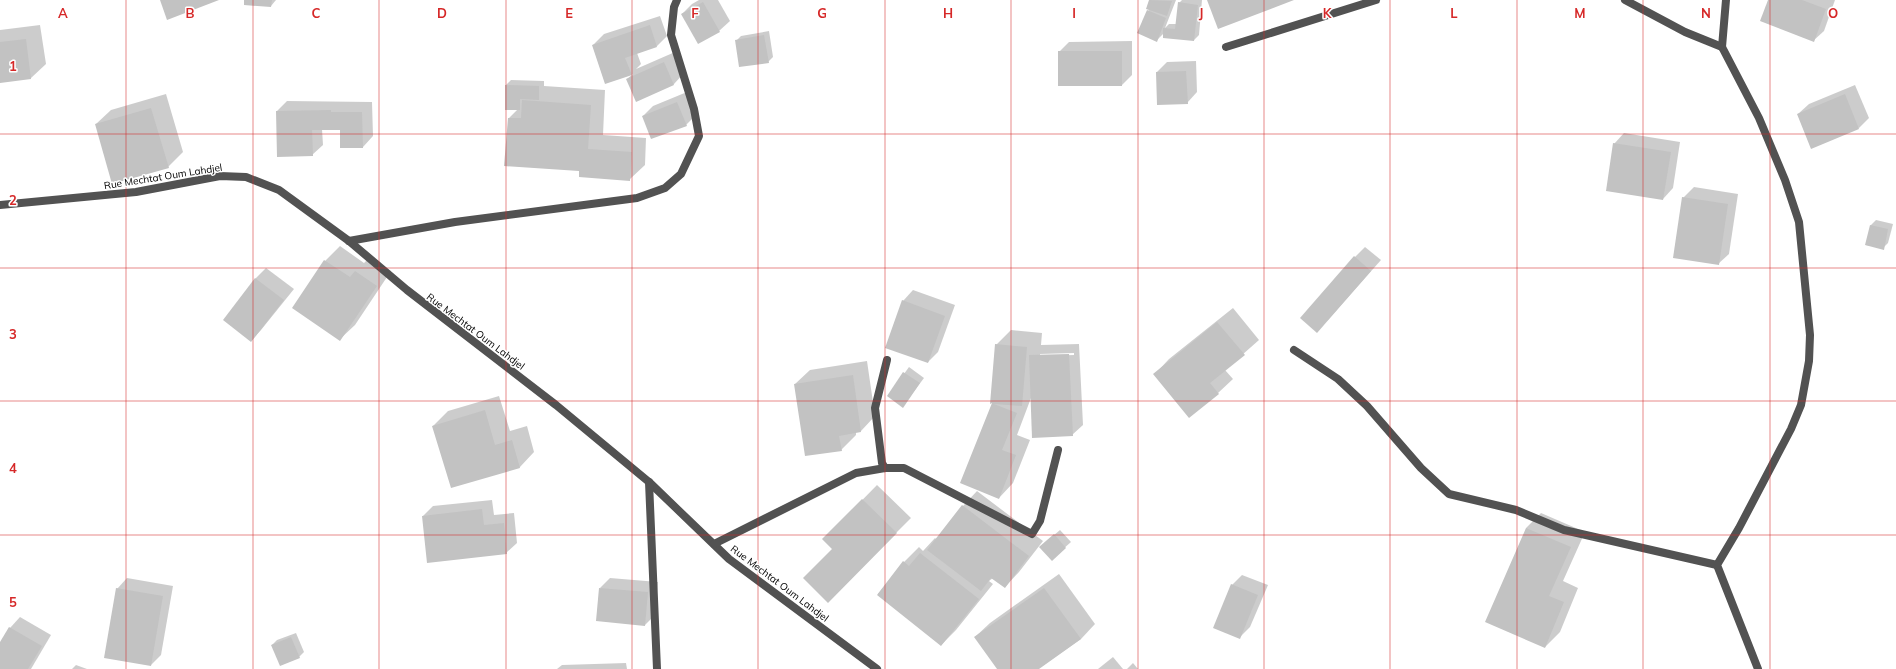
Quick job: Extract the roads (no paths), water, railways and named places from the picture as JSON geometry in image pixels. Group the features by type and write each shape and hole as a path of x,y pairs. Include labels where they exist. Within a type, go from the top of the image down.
{"street":[{"path":"349,242 455,222 636,198 665,188 681,174 699,136 694,109 671,35 674,7 677,0"},
{"path":"1226,47 1376,0"},
{"path":"1625,0 1685,32 1722,47"},
{"path":"1717,565 1739,528 1791,429 1801,404 1809,361 1810,335 1798,222 1785,180 1759,118 1722,47 1726,0"},
{"name":"Rue Mechtat Oum Lahdjel","path":"0,205 136,192 220,176 246,177 279,190 349,242 406,290 556,405 649,482 729,559 877,669"},
{"path":"1294,350 1338,379 1367,406 1420,468 1449,494 1516,510 1564,530 1717,565"},
{"path":"885,468 882,463 875,408 887,360"},
{"path":"714,544 856,473 885,468 904,468 1032,534 1040,521 1058,450"},
{"path":"649,482 656,669"},
{"path":"1717,565 1758,669"}]}
